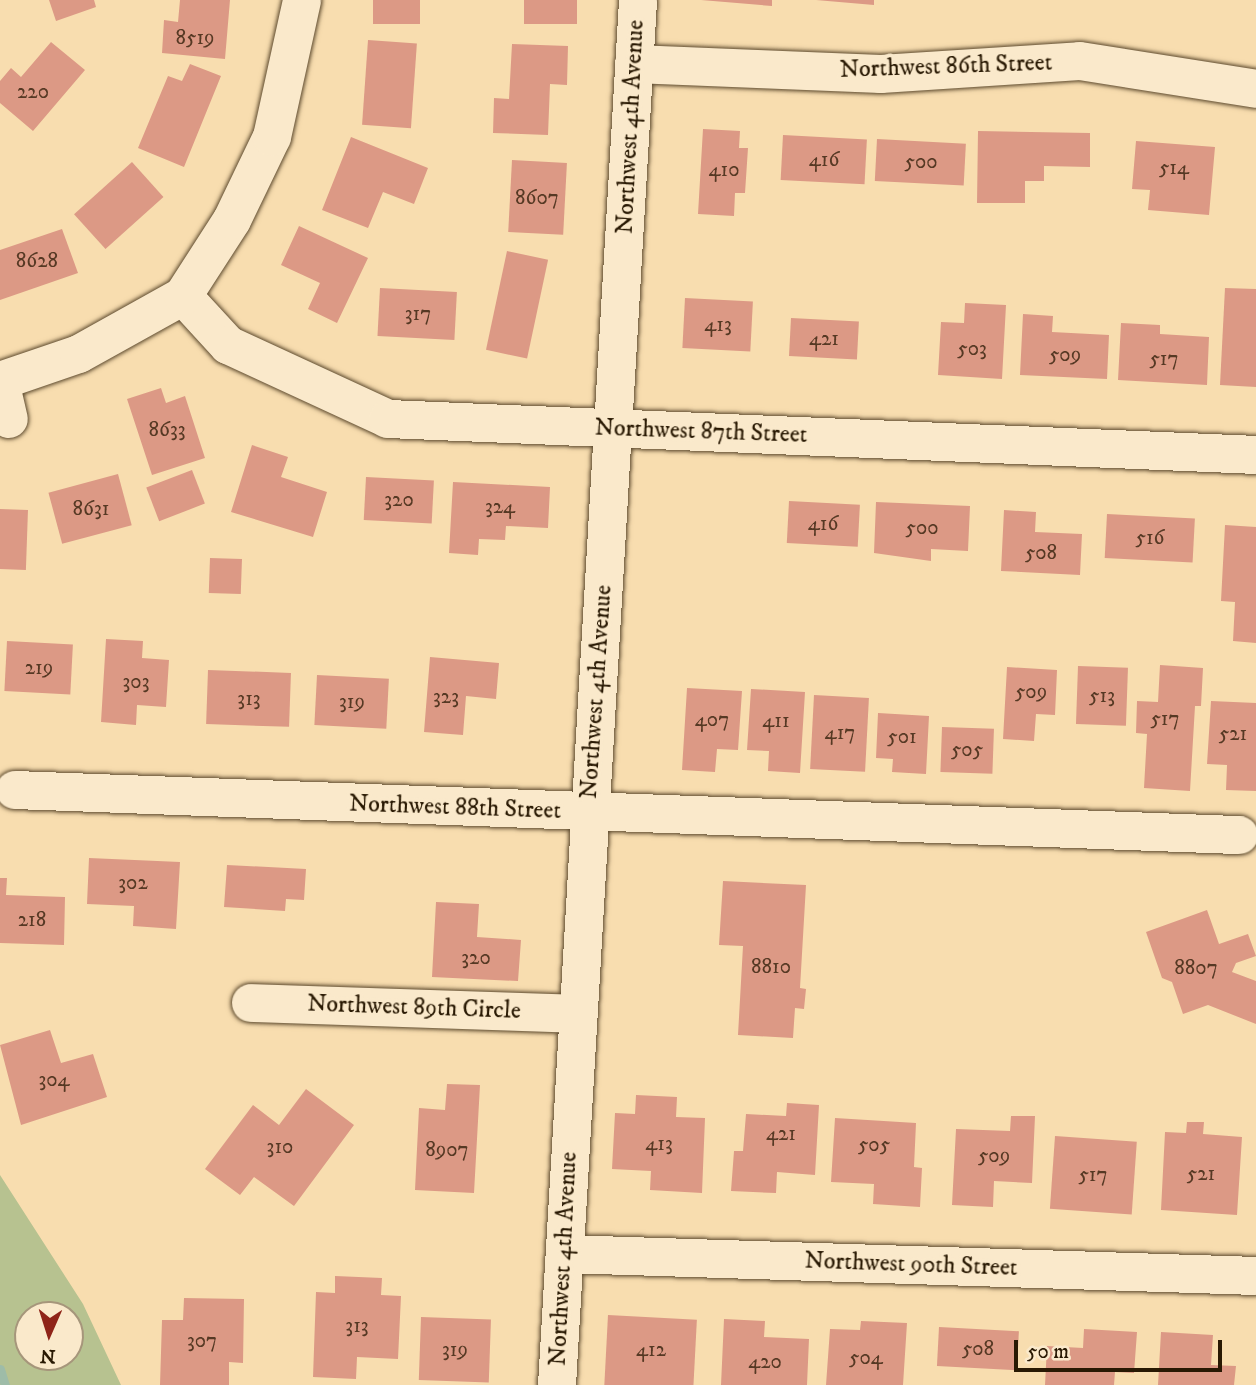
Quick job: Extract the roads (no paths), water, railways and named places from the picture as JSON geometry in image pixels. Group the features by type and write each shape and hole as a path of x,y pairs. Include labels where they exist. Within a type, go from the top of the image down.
{"street":[{"path":"9,419 0,381 79,354 183,296 232,220 272,137 302,0"},
{"name":"Northwest 4th Avenue","path":"556,1385 589,813 616,429 638,0"},
{"name":"Northwest 86th Street","path":"634,64 881,74 1080,61 1256,89"},
{"name":"Northwest 87th Street","path":"183,296 228,345 388,419 1256,455"},
{"name":"Northwest 88th Street","path":"15,790 589,813 1064,816 1239,835"},
{"name":"Northwest 89th Circle","path":"251,1003 578,1014"},
{"name":"Northwest 90th Street","path":"565,1254 1256,1276"}],"waterway":[{"path":"0,1369 5,1385"}]}
